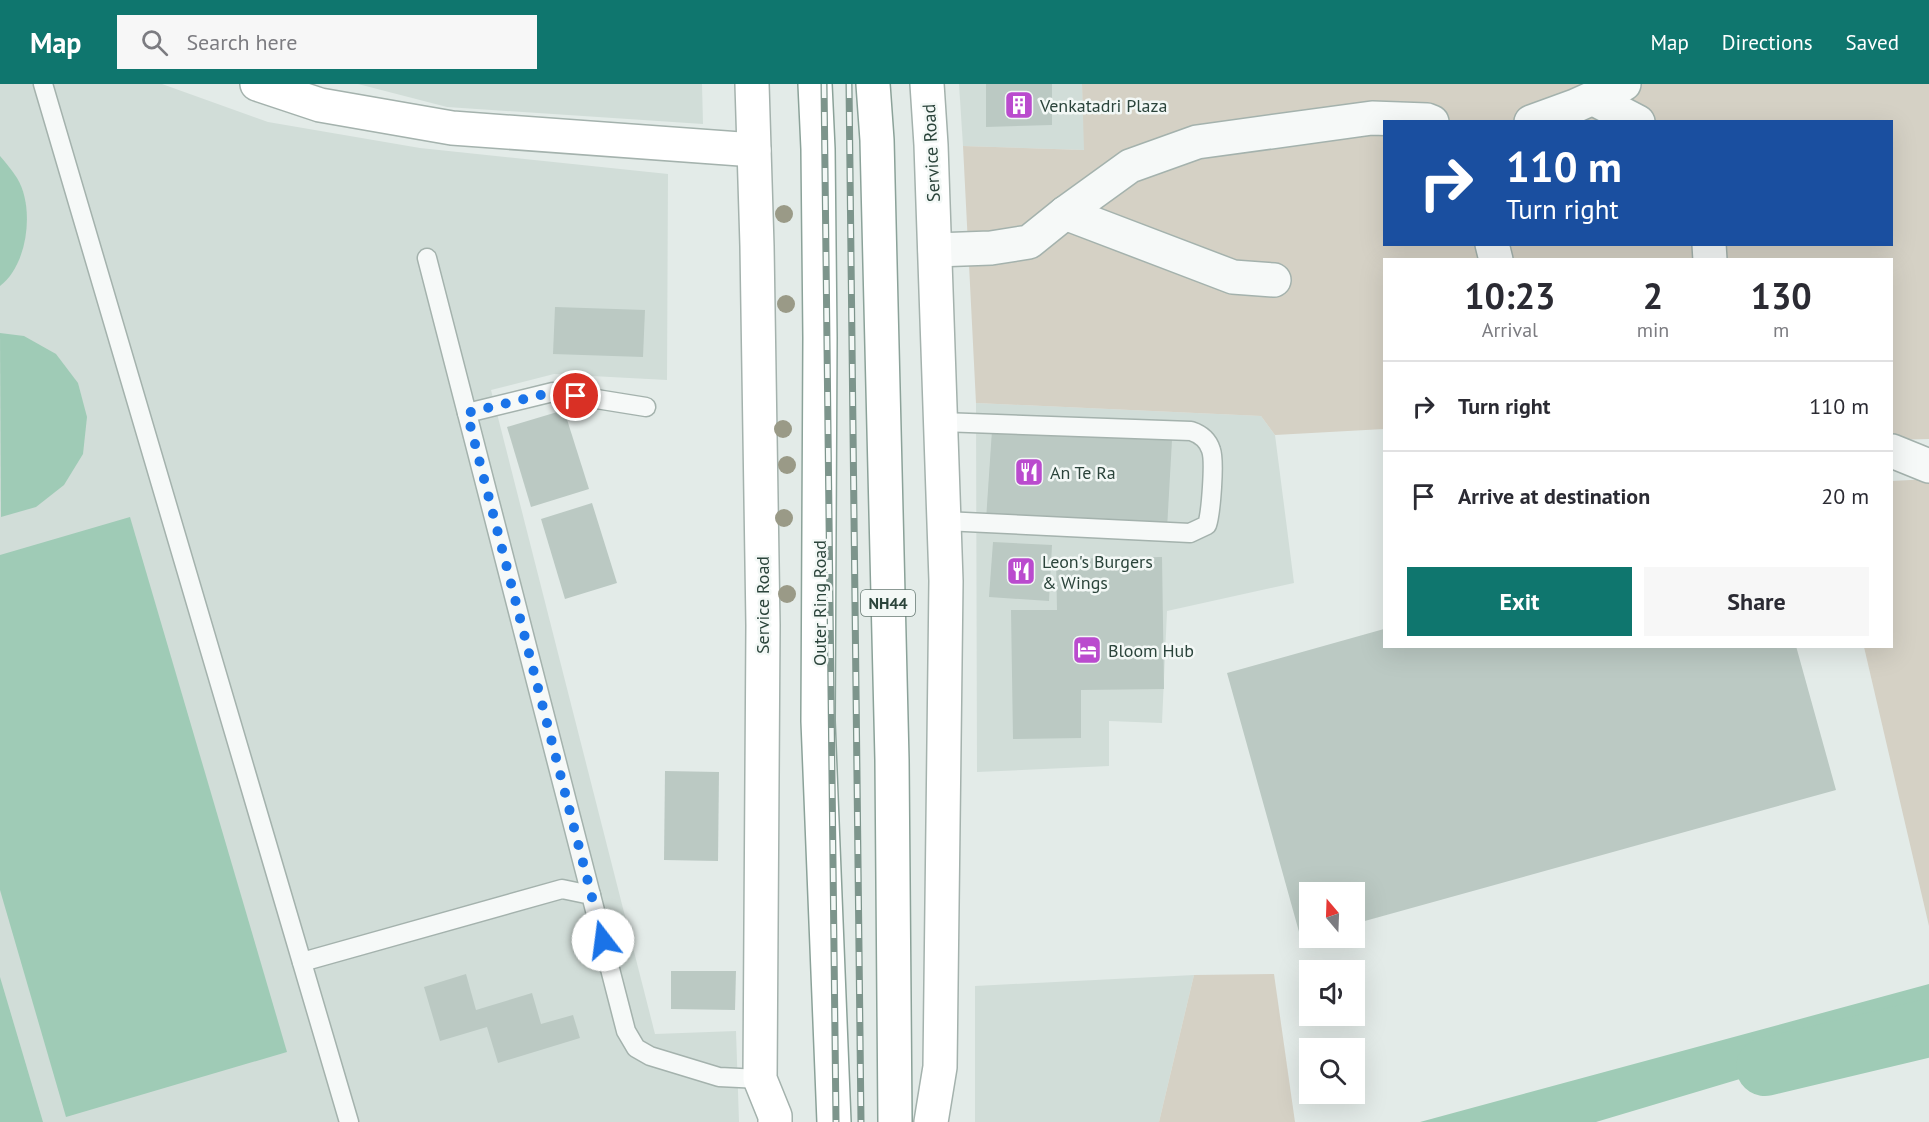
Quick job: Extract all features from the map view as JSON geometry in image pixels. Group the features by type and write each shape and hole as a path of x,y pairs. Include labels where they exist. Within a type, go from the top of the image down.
{"main road":[{"path":"257,84 320,105 453,128 754,150"},
{"name":"Service Road","path":"752,84 763,625 760,1079 775,1119"},
{"name":"Outer Ring Road","path":"815,84 818,149 819,326 818,721 834,1108"},
{"name":"NH44","path":"873,84 877,140 892,760 895,1122"},
{"name":"Service Road","path":"927,84 946,581 940,1067 931,1122"}],"street":[{"path":"1536,120 1594,99 1624,84"},
{"path":"1594,99 1634,120"},
{"path":"935,250 991,248 1029,242 1130,166 1197,142 1372,118 1427,120"},
{"path":"1065,213 1233,277 1274,280"},
{"path":"1893,451 1929,466"}],"lane":[{"path":"43,84 349,1122"},
{"path":"427,258 626,1031 636,1048 650,1056 719,1077 760,1079"},
{"path":"467,413 553,392 646,408"},
{"path":"941,422 1191,431 1200,434 1212,451 1211,513 1207,525 1190,533 944,521"},
{"path":"302,962 562,889 591,896"}],"shaded area":[{"path":"0,84 162,84 268,122 420,148 668,174 667,380 554,374 491,390 655,1034 736,1031 739,1122 0,1122"},
{"path":"358,84 702,84 703,124 447,107"},
{"path":"959,84 1082,84 1085,150 963,146"},
{"path":"1082,84 1929,84 1929,439 1893,440 1893,258 1383,258 1383,429 1275,435 1261,416 976,403 963,146 1084,150"},
{"path":"0,156 23,190 27,219 26,235 17,264 10,277 0,286"},
{"path":"0,333 24,336 56,354 78,383 87,417 83,454 64,485 36,507 1,517"},
{"path":"976,403 1261,416 1275,435 1294,583 1167,611 1162,723 1109,721 1109,766 977,772"},
{"path":"1929,479 1929,926 1864,648 1893,648 1893,481"},
{"path":"130,517 287,1052 66,1117 0,890 0,555"},
{"path":"1274,974 1295,1122 1159,1122 1194,975"},
{"path":"1194,975 1159,1122 975,1122 975,986"},
{"path":"0,977 43,1122 0,1122"},
{"path":"1929,984 1929,1025 1900,1031 1596,1122 1420,1122"}],"building":[{"name":"Venkatadri Plaza","path":"986,84 1052,84 1052,125 986,127"},
{"path":"555,307 645,310 643,357 553,354"},
{"path":"564,410 589,489 531,507 507,427"},
{"path":"992,430 1172,440 1167,529 986,520"},
{"path":"592,503 617,583 565,599 541,519"},
{"name":"Leon's Burgers & Wings","path":"993,542 1052,545 1049,601 989,597"},
{"name":"Bloom Hub","path":"1162,557 1164,689 1081,690 1081,738 1013,739 1011,610 1057,610 1056,559"},
{"path":"1383,629 1383,648 1797,648 1836,790 1365,921 1365,882 1299,882 1299,932 1227,673"},
{"path":"665,771 719,772 718,861 664,860"},
{"path":"671,971 736,971 735,1010 671,1009"},
{"path":"466,974 476,1010 532,993 541,1024 573,1015 580,1038 498,1063 487,1027 440,1041 424,987"}],"waterway":[{"path":"1765,1067 1929,1028"}],"railway":[{"path":"824,84 836,1122"},
{"path":"849,84 861,1122"}],"place":[{"name":"Venkatadri Plaza","path":"1019,105"},
{"name":"An Te Ra","path":"1029,472"},
{"name":"Leon's Burgers & Wings","path":"1021,571"},
{"name":"Bloom Hub","path":"1087,650"}],"route":[{"path":"576,396 553,392 467,413 603,940"}]}
